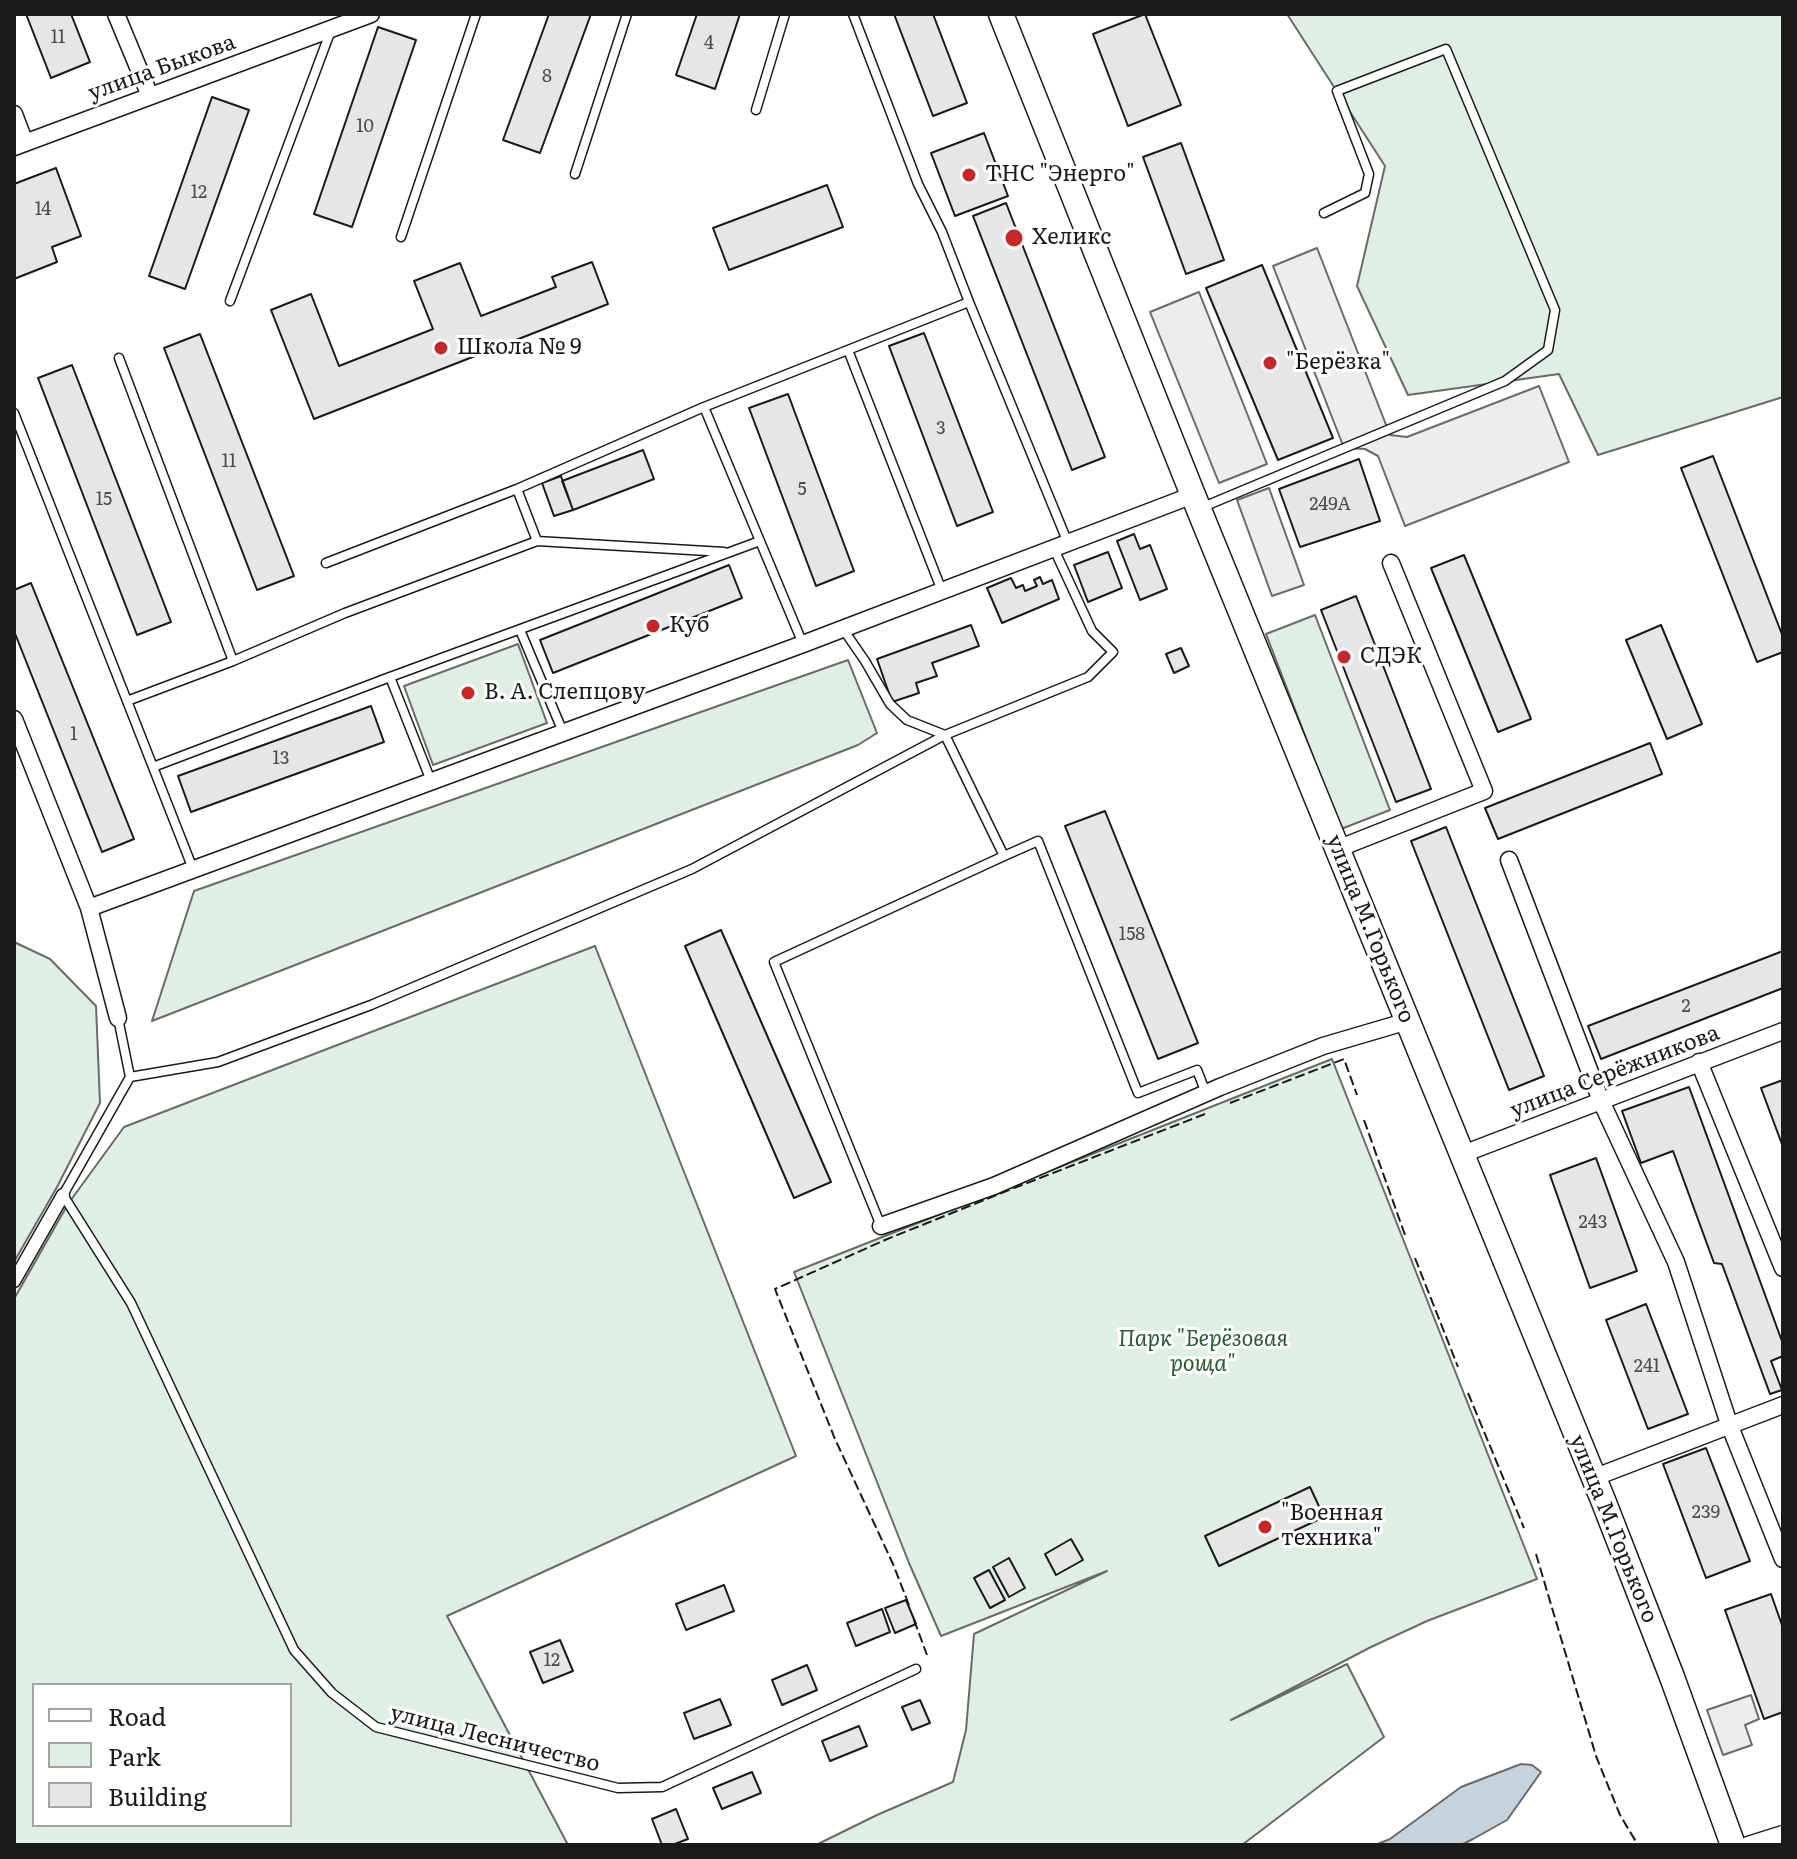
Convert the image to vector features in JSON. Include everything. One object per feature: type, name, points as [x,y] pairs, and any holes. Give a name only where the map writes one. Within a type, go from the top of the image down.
[{"type":"main road","name":"улица М.Горького","points":[[1001,14],[1593,1478],[1672,1677],[1733,1845]]},
{"type":"street","points":[[116,14],[150,96]]},
{"type":"street","name":"улица Быкова","points":[[19,145],[371,14]]},
{"type":"street","points":[[14,114],[19,145]]},
{"type":"street","points":[[89,908],[803,644],[1061,545],[1196,502]]},
{"type":"street","points":[[1337,849],[1484,791],[1391,563]]},
{"type":"street","points":[[14,719],[89,908],[118,1018]]},
{"type":"street","points":[[1509,860],[1601,1101],[1676,1262],[1729,1424],[1783,1559]]},
{"type":"street","points":[[881,1226],[994,1186],[1206,1093],[1323,1046],[1408,1021]]},
{"type":"street","name":"улица Серёжникова","points":[[1463,1154],[1783,1031]]},
{"type":"street","points":[[1699,1062],[1783,1268]]},
{"type":"street","points":[[14,1281],[63,1195]]},
{"type":"street","points":[[1593,1478],[1783,1405]]},
{"type":"street","points":[[1748,1845],[1783,1834]]},
{"type":"lane","points":[[401,237],[476,14]]},
{"type":"lane","points":[[575,174],[627,14]]},
{"type":"lane","points":[[756,110],[785,14]]},
{"type":"lane","points":[[130,1077],[218,1062],[371,1005],[692,869],[945,735],[1088,677],[1113,652],[1092,631],[942,232],[918,184],[853,14]]},
{"type":"lane","points":[[230,301],[331,29]]},
{"type":"lane","points":[[1196,502],[1505,381],[1548,350],[1555,310],[1446,49],[1337,91],[1369,174],[1365,193],[1324,213]]},
{"type":"lane","points":[[326,563],[517,489],[704,407],[969,302]]},
{"type":"lane","points":[[848,350],[942,591]]},
{"type":"lane","points":[[119,358],[233,661]]},
{"type":"lane","points":[[704,407],[803,644]]},
{"type":"lane","points":[[14,413],[193,869]]},
{"type":"lane","points":[[517,489],[537,541]]},
{"type":"lane","points":[[127,701],[233,661],[345,613],[537,541],[730,553]]},
{"type":"lane","points":[[153,767],[760,541]]},
{"type":"lane","points":[[843,629],[890,704],[907,720],[945,735],[1004,856]]},
{"type":"lane","points":[[520,630],[563,732]]},
{"type":"lane","points":[[390,677],[431,781]]},
{"type":"lane","points":[[881,1226],[774,962],[1038,841],[1138,1093],[1197,1070],[1206,1093]]},
{"type":"lane","points":[[63,1195],[130,1077],[118,1018]]},
{"type":"lane","name":"улица Лесничество","points":[[63,1195],[131,1303],[294,1650],[332,1693],[376,1727],[618,1788],[662,1787],[916,1669]]},
{"type":"green space","points":[[1287,14],[1783,14],[1783,397],[1598,455],[1559,374],[1408,395],[1357,286],[1385,166]]},
{"type":"green space","points":[[1315,615],[1390,810],[1341,829],[1266,634]]},
{"type":"green space","points":[[518,644],[547,723],[433,765],[404,686]]},
{"type":"green space","points":[[848,660],[877,733],[858,745],[152,1021],[194,891]]},
{"type":"green space","points":[[14,942],[50,959],[96,1006],[100,1103],[14,1262]]},
{"type":"green space","points":[[595,946],[796,1456],[447,1616],[568,1845],[14,1845],[14,1299],[68,1204],[124,1127]]},
{"type":"green space","name":"Парк \"Берёзовая роща\"","points":[[1332,1059],[1537,1579],[1427,1621],[1231,1720],[1347,1664],[1384,1737],[1242,1845],[816,1845],[953,1782],[966,1730],[974,1634],[1107,1571],[941,1636],[794,1272]]},
{"type":"shaded area","points":[[1317,248],[1390,435],[1407,437],[1539,386],[1569,462],[1405,526],[1378,456],[1365,449],[1344,448],[1273,266]]},
{"type":"shaded area","points":[[1199,292],[1267,464],[1219,483],[1150,312]]},
{"type":"shaded area","points":[[1269,488],[1304,585],[1272,596],[1237,500]]},
{"type":"shaded area","points":[[1751,1695],[1759,1719],[1745,1725],[1752,1745],[1723,1755],[1707,1710]]},
{"type":"shaded area","points":[[1521,1764],[1532,1765],[1541,1772],[1507,1820],[1473,1839],[1461,1845],[1375,1845],[1390,1839],[1461,1787]]},
{"type":"building","points":[[26,14],[71,14],[90,62],[51,78]]},
{"type":"building","points":[[549,14],[591,14],[540,153],[503,140]]},
{"type":"building","points":[[697,14],[740,14],[715,89],[676,75]]},
{"type":"building","points":[[894,14],[933,14],[967,103],[933,116]]},
{"type":"building","points":[[1145,14],[1181,105],[1128,126],[1093,34]]},
{"type":"building","points":[[378,27],[416,40],[352,227],[314,214]]},
{"type":"building","points":[[212,97],[249,110],[185,289],[149,276]]},
{"type":"building","name":"ТНС \"Энерго\"","points":[[984,133],[1008,196],[955,216],[931,153]]},
{"type":"building","points":[[1181,143],[1224,260],[1186,274],[1143,157]]},
{"type":"building","points":[[56,168],[81,236],[52,247],[57,262],[14,279],[14,184]]},
{"type":"building","points":[[827,185],[843,227],[729,270],[713,228]]},
{"type":"building","points":[[1006,203],[1105,457],[1072,470],[973,216]]},
{"type":"building","name":"Школа № 9","points":[[592,262],[608,304],[314,419],[271,310],[311,294],[339,366],[433,329],[414,281],[460,263],[481,316],[556,287],[552,277]]},
{"type":"building","name":"\"Берёзка\"","points":[[1262,265],[1333,438],[1278,460],[1206,288]]},
{"type":"building","points":[[924,333],[993,512],[957,526],[889,346]]},
{"type":"building","points":[[200,334],[294,576],[257,590],[164,348]]},
{"type":"building","points":[[72,365],[171,622],[137,635],[38,378]]},
{"type":"building","points":[[788,394],[854,571],[816,586],[749,408]]},
{"type":"building","points":[[643,450],[654,479],[573,510],[562,481]]},
{"type":"building","points":[[1713,456],[1783,637],[1783,652],[1757,662],[1681,468]]},
{"type":"building","points":[[1359,459],[1380,521],[1300,547],[1279,489]]},
{"type":"building","points":[[561,476],[573,510],[554,516],[542,483]]},
{"type":"building","points":[[1134,534],[1140,549],[1150,545],[1167,589],[1140,600],[1117,541]]},
{"type":"building","points":[[1108,552],[1122,588],[1088,602],[1074,565]]},
{"type":"building","points":[[1464,555],[1531,719],[1498,732],[1431,568]]},
{"type":"building","points":[[729,565],[742,598],[553,673],[540,640]]},
{"type":"building","points":[[1040,577],[1043,584],[1052,580],[1059,599],[1002,623],[987,588],[1011,578],[1016,588],[1023,585],[1025,591],[1037,586],[1034,580]]},
{"type":"building","points":[[31,583],[134,839],[102,852],[14,631],[14,590]]},
{"type":"building","points":[[1356,596],[1431,789],[1396,802],[1321,610]]},
{"type":"building","points":[[971,625],[979,646],[932,663],[937,676],[916,683],[919,693],[892,702],[877,659]]},
{"type":"building","points":[[1661,625],[1702,724],[1667,739],[1626,640]]},
{"type":"building","points":[[1181,648],[1189,666],[1174,673],[1166,654]]},
{"type":"building","points":[[371,706],[384,742],[191,812],[178,776]]},
{"type":"building","points":[[1650,743],[1662,774],[1498,839],[1485,808]]},
{"type":"building","points":[[1105,811],[1198,1043],[1158,1059],[1065,826]]},
{"type":"building","points":[[1446,827],[1544,1076],[1509,1090],[1411,841]]},
{"type":"building","points":[[721,930],[831,1182],[794,1198],[685,946]]},
{"type":"building","points":[[1783,951],[1783,988],[1601,1059],[1588,1026]]},
{"type":"building","points":[[1783,1080],[1783,1147],[1761,1088]]},
{"type":"building","points":[[1689,1087],[1783,1344],[1783,1356],[1771,1361],[1782,1390],[1770,1394],[1722,1264],[1714,1263],[1673,1151],[1641,1163],[1622,1111]]},
{"type":"building","points":[[1596,1158],[1637,1271],[1590,1288],[1550,1175]]},
{"type":"building","points":[[1646,1304],[1688,1414],[1648,1429],[1606,1320]]},
{"type":"building","points":[[1706,1448],[1750,1561],[1706,1578],[1663,1464]]},
{"type":"building","name":"\"Военная техника\"","points":[[1310,1487],[1324,1517],[1219,1566],[1205,1536]]},
{"type":"building","points":[[1071,1539],[1083,1560],[1056,1575],[1045,1554]]},
{"type":"building","points":[[1009,1558],[1025,1588],[1009,1597],[993,1567]]},
{"type":"building","points":[[989,1570],[1005,1600],[990,1608],[974,1578]]},
{"type":"building","points":[[724,1585],[734,1611],[686,1630],[676,1604]]},
{"type":"building","points":[[1771,1594],[1783,1628],[1783,1712],[1764,1719],[1725,1610]]},
{"type":"building","points":[[906,1600],[916,1624],[895,1633],[885,1608]]},
{"type":"building","points":[[882,1609],[890,1632],[856,1646],[847,1623]]},
{"type":"building","points":[[560,1640],[573,1671],[543,1683],[530,1652]]},
{"type":"building","points":[[807,1665],[817,1690],[782,1705],[772,1680]]},
{"type":"building","points":[[720,1699],[731,1725],[694,1739],[684,1713]]},
{"type":"building","points":[[920,1700],[930,1723],[912,1730],[902,1707]]},
{"type":"building","points":[[859,1726],[867,1746],[830,1761],[822,1741]]},
{"type":"building","points":[[752,1772],[761,1793],[722,1809],[713,1788]]},
{"type":"building","points":[[676,1809],[688,1839],[662,1845],[652,1819]]},
{"type":"fence","points":[[1230,1103],[1344,1059],[1357,1095]]},
{"type":"fence","points":[[909,1605],[835,1439],[775,1289],[885,1240],[1205,1114]]},
{"type":"fence","points":[[1364,1120],[1405,1235]]},
{"type":"fence","points":[[1415,1258],[1458,1367]]},
{"type":"fence","points":[[1468,1393],[1524,1528]]},
{"type":"fence","points":[[1536,1554],[1596,1756],[1620,1815],[1638,1845]]},
{"type":"fence","points":[[914,1620],[927,1655]]},
{"type":"place","name":"ТНС \"Энерго\"","points":[[969,175]]},
{"type":"place","name":"Хеликс","points":[[1014,238]]},
{"type":"place","name":"Школа № 9","points":[[441,348]]},
{"type":"place","name":"\"Берёзка\"","points":[[1270,363]]},
{"type":"place","name":"Куб","points":[[653,626]]},
{"type":"place","name":"СДЭК","points":[[1344,657]]},
{"type":"place","name":"В. А. Слепцову","points":[[468,693]]},
{"type":"place","name":"\"Военная техника\"","points":[[1265,1527]]}]
